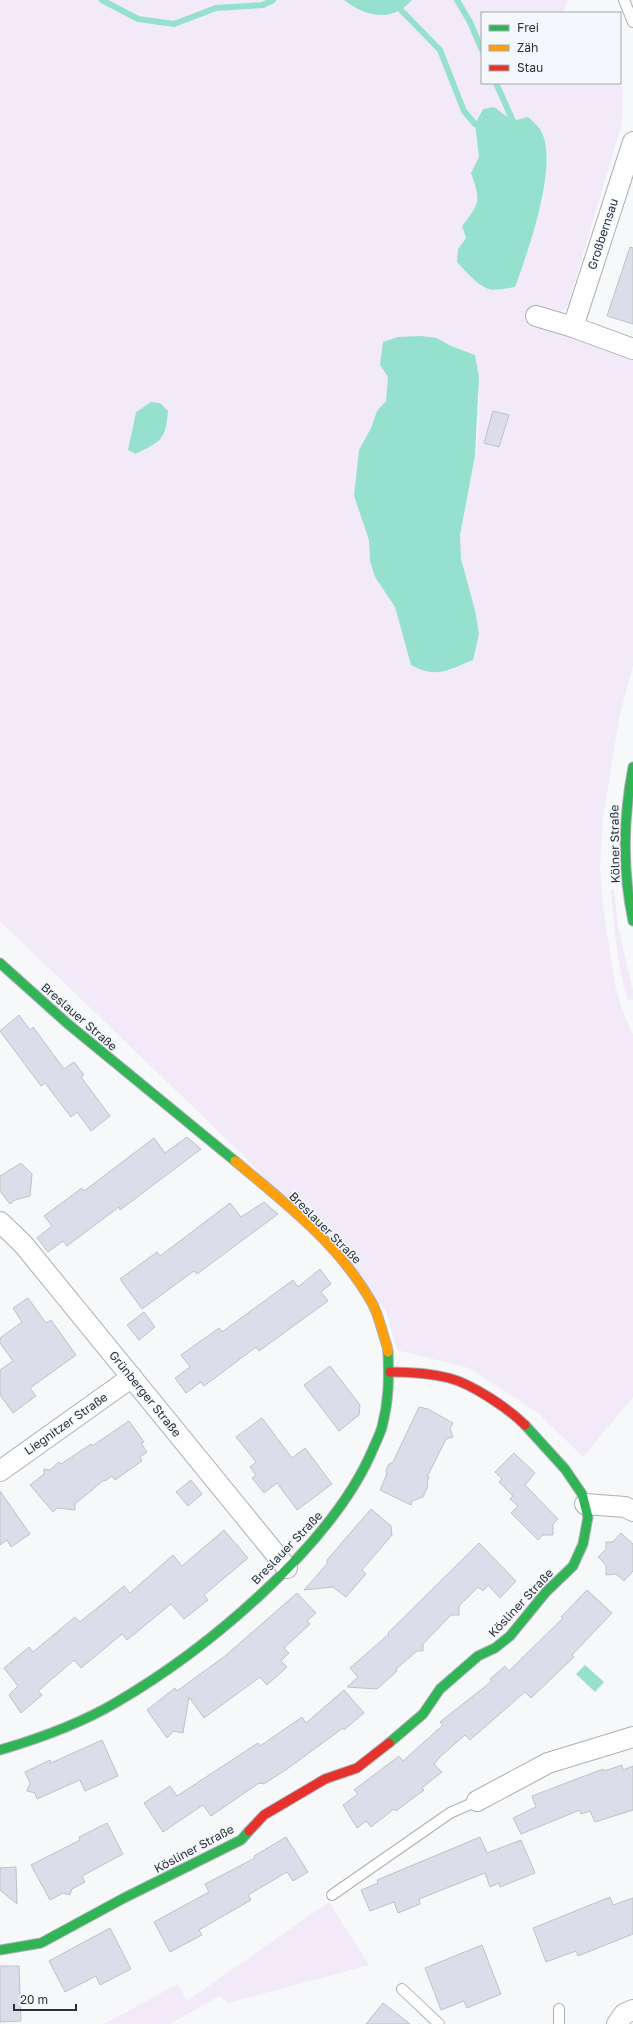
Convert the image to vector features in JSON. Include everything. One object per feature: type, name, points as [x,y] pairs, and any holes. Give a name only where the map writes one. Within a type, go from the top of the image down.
[{"type":"street","name":"Großbernsau","points":[[573,327],[628,176],[633,142]]},
{"type":"street","points":[[536,316],[573,327],[633,349]]},
{"type":"street","name":"Kölner Straße","points":[[633,767],[626,798],[625,852],[630,909],[633,921]]},
{"type":"street","name":"Breslauer Straße","points":[[0,963],[76,1031],[193,1126],[299,1216],[345,1261],[362,1285],[380,1318],[389,1349],[390,1372],[389,1396],[376,1446],[367,1466],[354,1490],[333,1518],[287,1568],[207,1642],[113,1705],[72,1725],[21,1745],[0,1750]]},
{"type":"street","name":"Grünberger Straße","points":[[0,1222],[23,1244],[287,1568]]},
{"type":"street","name":"Kösliner Straße","points":[[0,1950],[41,1943],[124,1898],[241,1840],[264,1815],[325,1779],[357,1768],[414,1723],[423,1714],[440,1689],[478,1656],[502,1643],[541,1598],[573,1566],[583,1544],[588,1517],[582,1494],[569,1474],[516,1416],[486,1395],[450,1378],[414,1372],[390,1372]]},
{"type":"street","name":"Liegnitzer Straße","points":[[0,1471],[132,1377]]},
{"type":"street","points":[[585,1504],[625,1507],[633,1511]]},
{"type":"street","points":[[477,1800],[548,1763],[633,1737]]},
{"type":"street","points":[[617,2024],[624,2014],[633,2010]]},
{"type":"lane","points":[[624,0],[633,22]]},
{"type":"lane","points":[[332,1895],[450,1814],[477,1800]]},
{"type":"lane","points":[[402,1989],[439,2024]]},
{"type":"lane","points":[[559,2009],[559,2024]]},
{"type":"shaded area","points":[[0,0],[344,0],[354,7],[389,15],[412,0],[568,0],[563,12],[481,12],[481,84],[620,84],[623,90],[622,123],[568,305],[561,312],[548,313],[543,324],[633,360],[633,665],[619,718],[603,818],[600,866],[603,907],[615,985],[622,1009],[633,1035],[633,1397],[583,1457],[538,1413],[469,1368],[397,1350],[386,1311],[242,1154],[0,921]],"holes":[[[494,107],[513,121],[547,156],[544,195],[515,287],[477,278],[470,274],[457,262],[458,249],[466,238],[462,226],[475,207],[478,196],[472,173],[479,157],[475,124],[482,109]],[[437,338],[451,346],[475,355],[477,368],[479,393],[478,432],[475,458],[462,516],[460,548],[461,560],[479,634],[411,665],[395,607],[375,577],[370,561],[369,540],[354,496],[359,450],[371,428],[377,411],[386,401],[388,377],[380,365]],[[151,402],[129,439],[136,412]]]},
{"type":"shaded area","points":[[344,0],[412,0],[396,12],[387,15],[379,15],[370,14],[352,6]]},
{"type":"shaded area","points":[[494,107],[513,121],[528,117],[538,126],[541,131],[546,148],[544,187],[527,253],[515,287],[497,290],[482,286],[457,262],[458,249],[466,238],[462,226],[475,207],[477,201],[476,190],[471,173],[479,157],[475,124],[483,109]]},
{"type":"shaded area","points":[[421,336],[437,338],[451,346],[475,355],[479,377],[475,456],[460,535],[461,559],[475,610],[479,634],[473,660],[442,672],[428,672],[411,665],[395,607],[375,577],[370,561],[369,540],[354,496],[359,450],[371,428],[377,411],[386,401],[388,377],[380,365],[383,342],[398,337]]},
{"type":"shaded area","points":[[151,402],[160,403],[168,411],[165,428],[161,438],[157,442],[136,454],[128,450],[136,412]]},
{"type":"shaded area","points":[[614,889],[618,927],[633,990],[633,1000],[628,1001],[616,946],[611,890]]},
{"type":"shaded area","points":[[585,1665],[604,1682],[595,1692],[576,1674]]},
{"type":"shaded area","points":[[329,1902],[369,1965],[228,2003],[219,1996],[170,2024],[104,2024],[178,1984],[187,2001]]},
{"type":"building","points":[[630,247],[633,248],[633,324],[607,316]]},
{"type":"building","points":[[493,411],[509,415],[499,447],[484,443]]},
{"type":"building","points":[[19,1015],[30,1030],[33,1027],[64,1069],[74,1062],[84,1075],[81,1077],[110,1116],[91,1131],[77,1112],[71,1117],[45,1083],[41,1086],[0,1031]]},
{"type":"building","points":[[187,1137],[201,1149],[120,1210],[119,1207],[67,1246],[63,1241],[48,1252],[37,1238],[52,1226],[44,1216],[82,1188],[84,1191],[154,1138],[165,1153]]},
{"type":"building","points":[[21,1163],[32,1174],[30,1196],[15,1200],[10,1204],[0,1191],[0,1176]]},
{"type":"building","points":[[264,1202],[278,1214],[197,1274],[194,1271],[142,1309],[120,1279],[157,1252],[160,1256],[230,1203],[241,1217]]},
{"type":"building","points":[[320,1269],[331,1284],[321,1292],[328,1301],[259,1351],[256,1347],[204,1386],[201,1382],[186,1393],[175,1378],[190,1367],[181,1355],[219,1328],[222,1332],[293,1280],[298,1287]]},
{"type":"building","points":[[28,1298],[46,1323],[51,1320],[76,1355],[30,1388],[36,1396],[13,1413],[0,1395],[0,1370],[13,1361],[0,1343],[0,1338],[22,1322],[13,1308]]},
{"type":"building","points":[[144,1312],[155,1327],[139,1340],[127,1325]]},
{"type":"building","points":[[330,1366],[360,1405],[359,1415],[339,1431],[304,1385]]},
{"type":"building","points":[[419,1407],[428,1409],[453,1423],[450,1429],[453,1437],[446,1439],[427,1477],[429,1477],[427,1482],[428,1486],[423,1497],[412,1501],[411,1505],[380,1490],[387,1474],[386,1470],[389,1464],[393,1462]]},
{"type":"building","points":[[262,1418],[292,1458],[305,1448],[332,1484],[297,1510],[277,1483],[264,1493],[252,1478],[256,1475],[250,1467],[256,1462],[236,1437]]},
{"type":"building","points":[[129,1421],[144,1442],[141,1443],[147,1452],[140,1457],[142,1461],[115,1480],[112,1476],[105,1481],[104,1480],[75,1504],[75,1510],[57,1508],[53,1512],[30,1485],[44,1474],[44,1469],[50,1470],[59,1462],[61,1464],[91,1444],[92,1446]]},
{"type":"building","points":[[514,1453],[535,1473],[525,1485],[558,1519],[553,1524],[553,1535],[543,1535],[538,1540],[511,1513],[518,1506],[510,1499],[513,1496],[499,1482],[502,1479],[495,1472]]},
{"type":"building","points":[[191,1480],[202,1494],[188,1506],[176,1492]]},
{"type":"building","points":[[0,1491],[30,1534],[11,1547],[7,1540],[0,1545]]},
{"type":"building","points":[[371,1509],[391,1526],[392,1535],[362,1570],[366,1574],[346,1597],[333,1587],[304,1590],[327,1564],[327,1560]]},
{"type":"building","points":[[224,1530],[248,1558],[204,1595],[208,1600],[184,1619],[171,1604],[127,1640],[122,1634],[81,1668],[74,1660],[38,1691],[42,1695],[21,1713],[9,1695],[18,1686],[4,1668],[29,1647],[33,1652],[75,1617],[80,1622],[124,1586],[130,1593],[173,1555],[182,1566]]},
{"type":"building","points":[[621,1533],[633,1544],[633,1571],[624,1581],[616,1574],[606,1575],[606,1565],[598,1557],[606,1549],[606,1542],[613,1542]]},
{"type":"building","points":[[479,1543],[516,1581],[500,1598],[488,1585],[483,1591],[478,1587],[459,1606],[459,1615],[451,1615],[423,1644],[423,1651],[417,1651],[396,1669],[397,1671],[377,1689],[347,1687],[358,1677],[350,1668],[389,1634],[388,1633]]},
{"type":"building","points":[[587,1590],[612,1613],[572,1655],[574,1657],[531,1698],[525,1692],[470,1740],[465,1735],[441,1756],[434,1764],[442,1772],[422,1788],[424,1790],[396,1811],[394,1809],[371,1827],[366,1821],[357,1828],[343,1805],[358,1794],[354,1790],[399,1756],[403,1761],[443,1725],[440,1722],[492,1681],[490,1679],[505,1666],[509,1671],[563,1618],[561,1617]]},
{"type":"building","points":[[297,1593],[316,1613],[307,1621],[310,1624],[284,1648],[289,1653],[281,1661],[287,1667],[267,1685],[260,1677],[204,1718],[189,1697],[183,1733],[174,1731],[167,1738],[147,1710],[175,1688],[177,1691],[225,1656]]},
{"type":"building","points":[[344,1690],[364,1713],[344,1730],[343,1728],[287,1769],[264,1784],[259,1783],[211,1816],[203,1805],[163,1832],[144,1803],[170,1786],[177,1796],[258,1743],[260,1746],[302,1717],[306,1723]]},
{"type":"building","points":[[102,1740],[118,1776],[85,1791],[80,1780],[37,1799],[35,1793],[27,1791],[30,1783],[25,1772],[50,1760],[51,1763]]},
{"type":"building","points":[[622,1765],[623,1770],[633,1766],[633,1810],[595,1822],[590,1811],[581,1814],[580,1810],[521,1834],[513,1818],[536,1807],[532,1796],[603,1769],[604,1771]]},
{"type":"building","points":[[107,1823],[123,1854],[82,1876],[85,1882],[72,1889],[70,1895],[63,1893],[50,1900],[31,1865],[80,1840],[79,1837]]},
{"type":"building","points":[[286,1837],[308,1872],[293,1881],[287,1872],[248,1895],[251,1900],[199,1930],[202,1935],[170,1952],[154,1922],[209,1892],[205,1884],[255,1858],[254,1856]]},
{"type":"building","points":[[480,1837],[487,1853],[521,1840],[535,1873],[500,1887],[499,1883],[490,1887],[485,1873],[419,1899],[420,1904],[398,1913],[394,1902],[370,1911],[361,1890],[378,1883],[377,1880]]},
{"type":"building","points":[[16,1867],[17,1904],[0,1890],[0,1868]]},
{"type":"building","points":[[610,1897],[613,1905],[633,1898],[633,1934],[578,1956],[576,1951],[546,1962],[533,1928]]},
{"type":"building","points":[[110,1928],[131,1969],[100,1985],[96,1976],[65,1992],[49,1961]]},
{"type":"building","points":[[482,1945],[501,1994],[467,2008],[464,2001],[441,2010],[425,1968]]},
{"type":"building","points":[[0,1966],[19,1966],[21,2021],[0,2022]]},
{"type":"building","points":[[383,2003],[410,2024],[366,2024]]},
{"type":"waterway","points":[[102,0],[138,19],[174,24],[216,8],[263,5],[273,0]]},
{"type":"waterway","points":[[457,0],[470,22],[481,48]]},
{"type":"waterway","points":[[400,9],[440,50],[464,111],[475,124]]},
{"type":"waterway","points":[[496,84],[513,121]]},
{"type":"traffic: fast","points":[[633,767],[627,806],[625,844],[629,902],[633,921]]},
{"type":"traffic: fast","points":[[0,963],[68,1024],[235,1161]]},
{"type":"traffic: fast","points":[[0,1750],[30,1741],[75,1724],[103,1710],[152,1680],[189,1654],[226,1625],[263,1592],[297,1558],[328,1522],[354,1486],[378,1438],[382,1427],[387,1399],[388,1352]]},
{"type":"traffic: fast","points":[[389,1743],[423,1714],[440,1689],[478,1656],[495,1648],[510,1636],[546,1592],[573,1566],[583,1544],[588,1517],[582,1494],[565,1469],[525,1425]]},
{"type":"traffic: fast","points":[[0,1950],[41,1943],[124,1898],[241,1840],[249,1831]]},
{"type":"traffic: slow","points":[[235,1161],[292,1209],[328,1243],[344,1262],[372,1303],[388,1352]]},
{"type":"traffic: jam","points":[[390,1372],[427,1374],[442,1376],[458,1381],[489,1397],[509,1411],[525,1425]]},
{"type":"traffic: jam","points":[[249,1831],[264,1815],[325,1779],[357,1768],[389,1743]]}]
